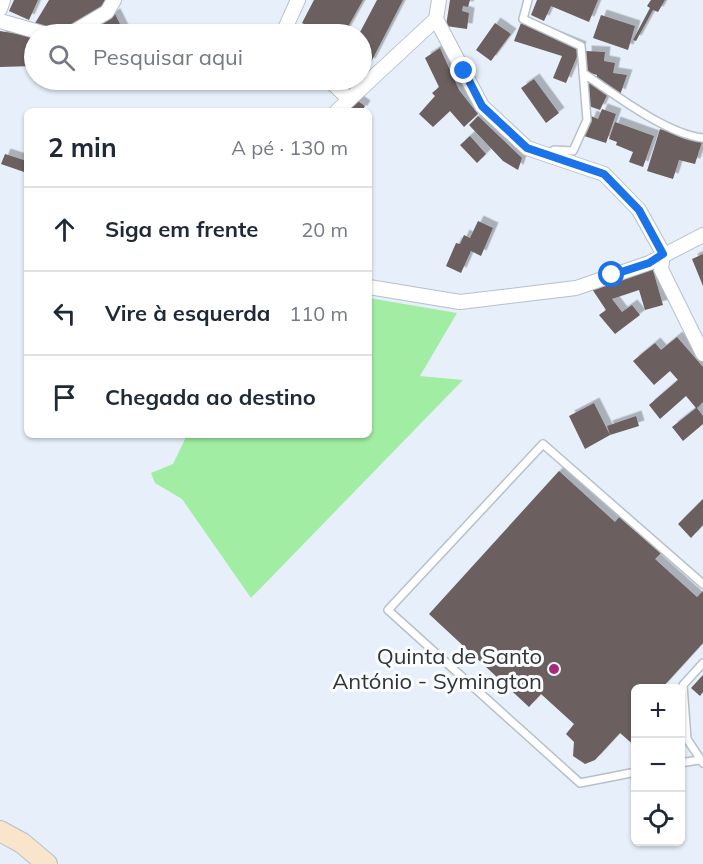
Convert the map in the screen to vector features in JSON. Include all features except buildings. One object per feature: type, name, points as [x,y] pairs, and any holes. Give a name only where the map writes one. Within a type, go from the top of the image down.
[{"type":"street","points":[[0,9],[3,0]]},
{"type":"street","points":[[87,24],[107,12],[114,0]]},
{"type":"street","points":[[286,24],[298,0]]},
{"type":"street","points":[[439,0],[436,19],[482,106],[527,148],[545,156],[604,174],[639,210],[663,254],[661,269],[703,354]]},
{"type":"street","points":[[372,76],[436,19]]},
{"type":"street","points":[[0,21],[24,28]]},
{"type":"street","points":[[340,90],[348,98]]},
{"type":"street","points":[[340,108],[357,90]]},
{"type":"street","points":[[372,288],[460,303],[576,288],[649,263],[703,236]]},
{"type":"street","points":[[0,831],[22,843],[47,864]]},
{"type":"lane","points":[[528,0],[523,19],[581,46],[587,120],[573,151],[554,150],[545,156]]},
{"type":"lane","points":[[583,73],[660,122],[695,137],[703,138]]},
{"type":"lane","points":[[631,773],[580,783],[388,610],[543,444],[703,584]]},
{"type":"lane","points":[[685,763],[701,761],[687,739],[683,685],[703,663]]},
{"type":"green space","points":[[372,299],[457,313],[420,376],[463,380],[251,598],[182,499],[155,483],[151,473],[173,464],[186,438],[372,438]]},
{"type":"place","name":"Quinta de Santo António - Symington","points":[[554,669]]},
{"type":"route","points":[[464,71],[482,106],[527,148],[545,156],[604,174],[639,210],[663,254],[649,263],[612,275]]}]
